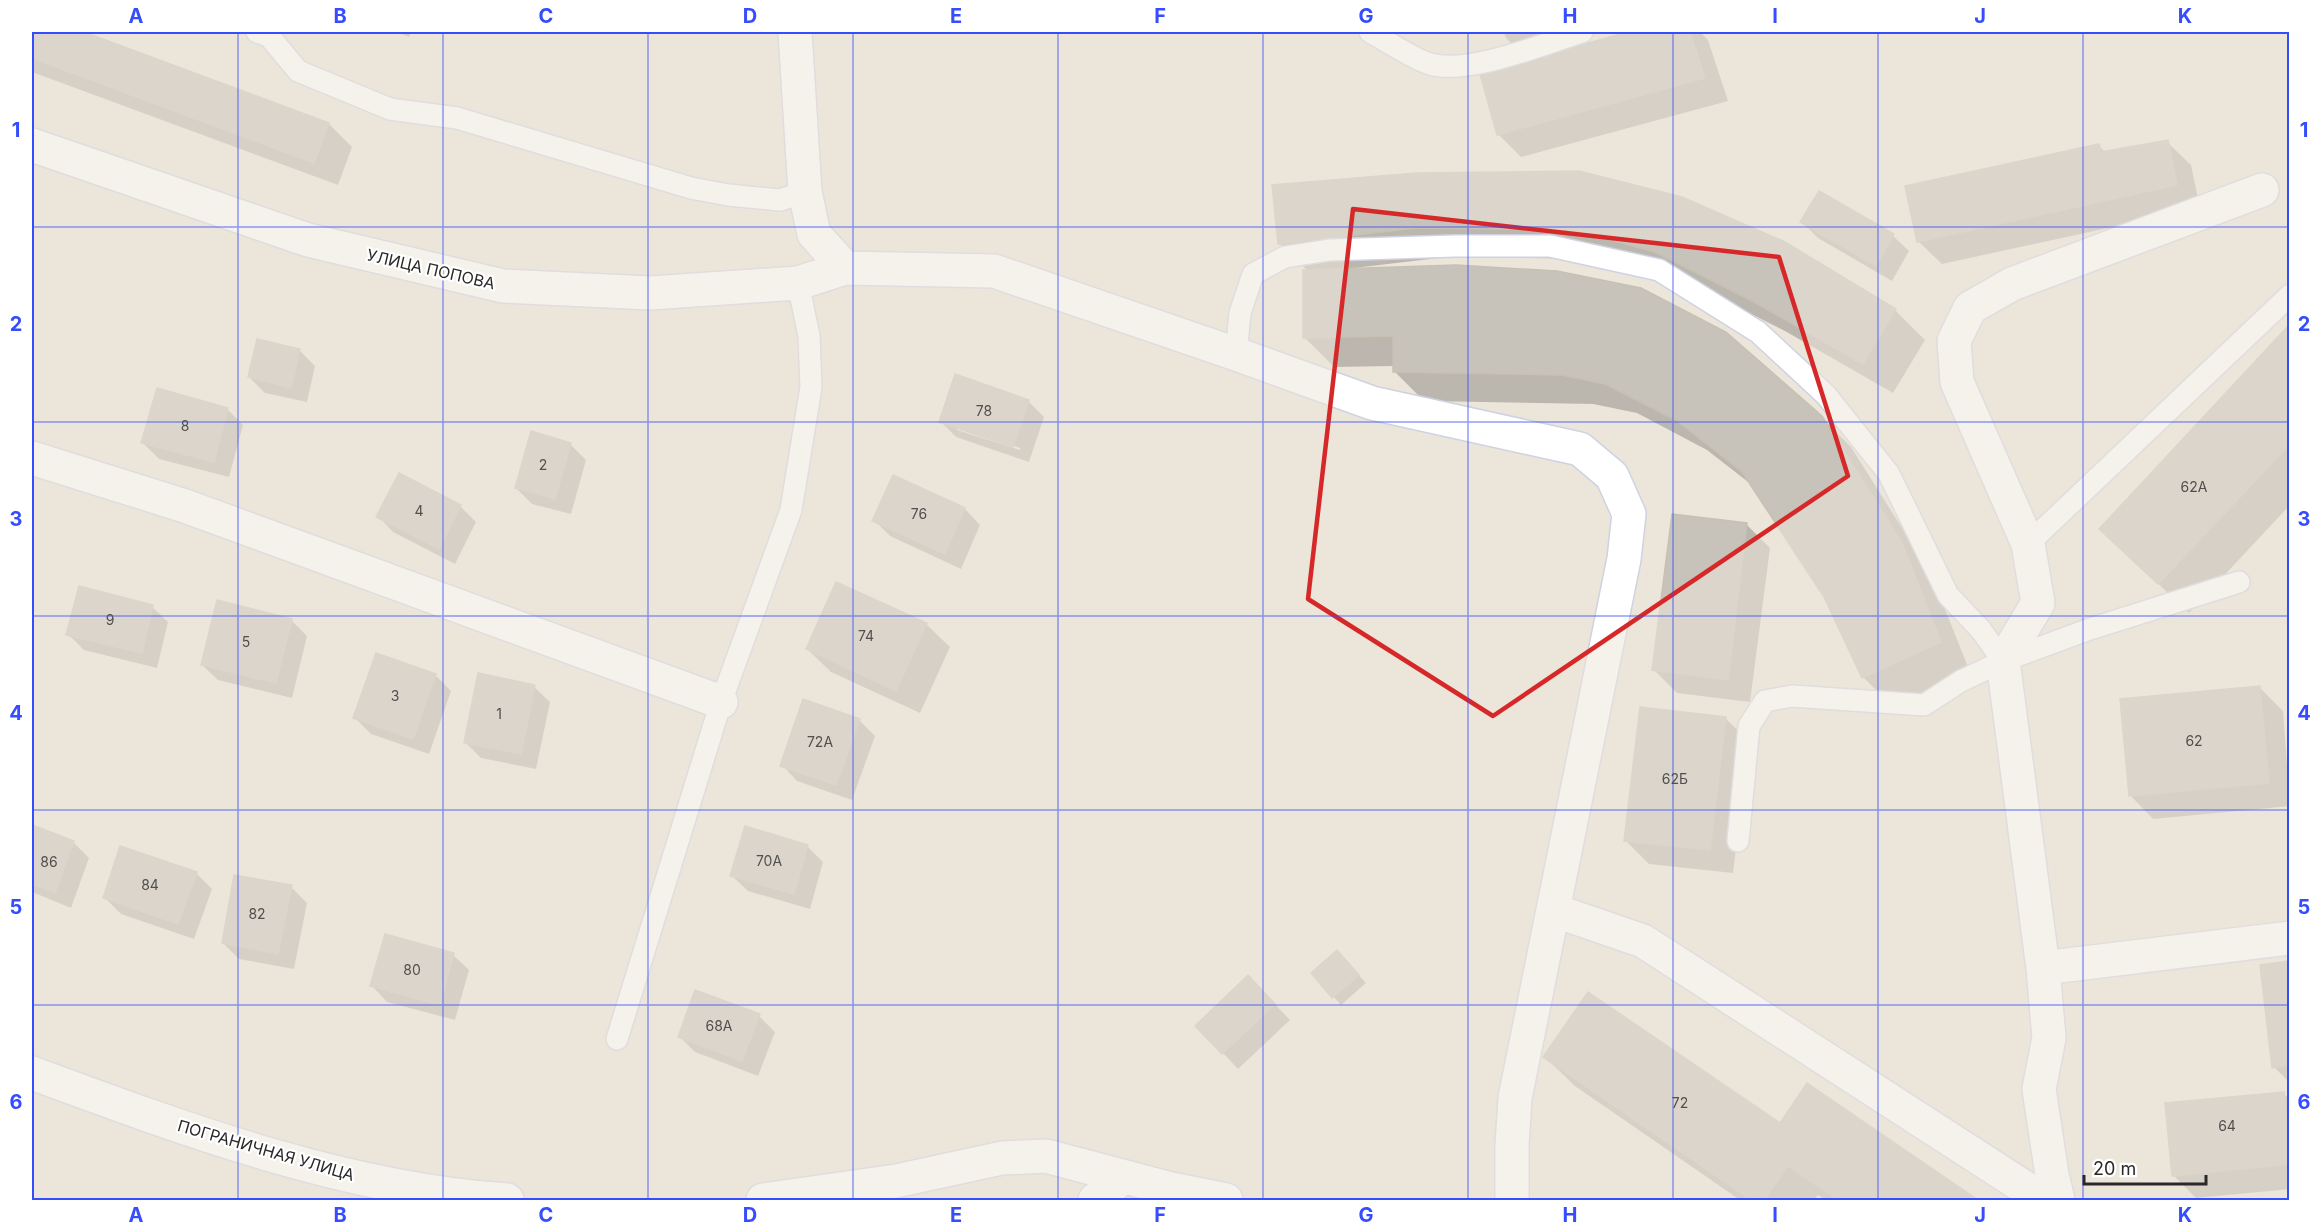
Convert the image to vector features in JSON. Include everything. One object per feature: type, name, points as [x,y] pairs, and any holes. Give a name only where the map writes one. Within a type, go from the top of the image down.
[{"type":"street","points":[[795,32],[805,192],[814,234],[845,268]]},
{"type":"street","name":"УЛИЦА ПОПОВА","points":[[32,145],[308,240],[503,286],[650,293],[798,283],[845,268],[994,271],[1372,403],[1580,449],[1612,476],[1629,514],[1624,559],[1515,1098],[1512,1200]]},
{"type":"street","points":[[2058,1200],[2039,1089],[2049,1038],[2043,968],[2003,661],[2038,603],[2028,544],[1957,382],[1954,341],[1970,308],[2012,284],[2262,190]]},
{"type":"street","points":[[32,458],[185,506],[721,702]]},
{"type":"street","points":[[1553,910],[1642,941],[2044,1200]]},
{"type":"street","points":[[2043,968],[2289,938]]},
{"type":"street","name":"ПОГРАНИЧНАЯ УЛИЦА","points":[[32,1073],[139,1113],[264,1153],[393,1185],[507,1200]]},
{"type":"street","points":[[763,1200],[896,1181],[1002,1158],[1046,1156],[1218,1199]]},
{"type":"street","points":[[1095,1200],[1123,1177]]},
{"type":"lane","points":[[257,32],[270,36],[298,71],[390,109],[457,118],[691,188],[728,195],[780,200],[805,192]]},
{"type":"lane","points":[[1370,32],[1430,64],[1458,67],[1490,60],[1582,32]]},
{"type":"lane","points":[[1236,354],[1240,313],[1253,274],[1286,256],[1329,250],[1550,246],[1659,270],[1758,332],[1826,395],[1889,474],[1948,594],[1981,630],[2003,661]]},
{"type":"lane","points":[[617,1039],[721,702],[791,510],[811,387],[809,336],[798,283]]},
{"type":"lane","points":[[2028,544],[2289,295]]},
{"type":"lane","points":[[1738,841],[1749,726],[1765,701],[1792,696],[1924,705],[1961,681],[2003,661],[2090,629],[2239,582]]},
{"type":"highlighted area","points":[[1353,209],[1779,257],[1848,476],[1493,716],[1308,599]]},
{"type":"building","points":[[32,32],[84,32],[329,123],[314,163],[32,58]]},
{"type":"building","points":[[1627,32],[1690,32],[1705,78],[1497,135],[1480,74]]},
{"type":"building","points":[[2168,140],[2177,185],[1917,242],[1905,186],[2099,144],[2101,152]]},
{"type":"building","points":[[1579,171],[1682,197],[1785,242],[1896,309],[1863,364],[1754,302],[1655,252],[1575,230],[1416,228],[1278,244],[1272,185],[1416,173]]},
{"type":"building","points":[[1819,191],[1894,234],[1876,266],[1800,222]]},
{"type":"building","points":[[1456,265],[1557,271],[1641,288],[1726,332],[1822,416],[1902,543],[1941,642],[1862,678],[1824,597],[1742,472],[1676,420],[1605,384],[1562,375],[1393,372],[1393,336],[1303,338],[1303,270]]},
{"type":"building","points":[[2290,324],[2290,444],[2158,584],[2099,529]]},
{"type":"building","points":[[257,339],[300,349],[291,388],[248,377]]},
{"type":"building","points":[[955,374],[1029,400],[1013,447],[939,422]]},
{"type":"building","points":[[157,388],[228,408],[214,462],[141,443]]},
{"type":"building","points":[[531,431],[571,443],[555,499],[515,488]]},
{"type":"building","points":[[399,473],[461,505],[439,549],[376,517]]},
{"type":"building","points":[[893,475],[965,508],[945,554],[872,521]]},
{"type":"building","points":[[1672,514],[1747,523],[1728,680],[1652,670]]},
{"type":"building","points":[[836,582],[927,623],[896,691],[806,649]]},
{"type":"building","points":[[79,586],[153,605],[142,653],[66,635]]},
{"type":"building","points":[[217,600],[292,619],[276,683],[201,665]]},
{"type":"building","points":[[376,653],[436,674],[413,739],[353,718]]},
{"type":"building","points":[[478,673],[535,685],[521,754],[464,743]]},
{"type":"building","points":[[2260,686],[2269,783],[2129,796],[2120,699]]},
{"type":"building","points":[[803,699],[860,719],[836,785],[780,766]]},
{"type":"building","points":[[1640,707],[1726,717],[1710,850],[1624,841]]},
{"type":"building","points":[[32,825],[74,841],[55,893],[32,884]]},
{"type":"building","points":[[745,826],[808,845],[794,894],[730,876]]},
{"type":"building","points":[[120,846],[197,872],[178,924],[103,898]]},
{"type":"building","points":[[234,875],[292,885],[278,954],[222,943]]},
{"type":"building","points":[[385,934],[454,953],[440,1005],[370,986]]},
{"type":"building","points":[[1337,950],[1359,975],[1332,998],[1311,973]]},
{"type":"building","points":[[2290,961],[2290,1065],[2272,1068],[2260,965]]},
{"type":"building","points":[[1248,975],[1275,1004],[1222,1054],[1195,1026]]},
{"type":"building","points":[[695,990],[760,1014],[742,1061],[678,1037]]},
{"type":"building","points":[[1588,992],[1780,1123],[1807,1083],[1978,1200],[1838,1200],[1788,1166],[1764,1200],[1751,1200],[1543,1057]]},
{"type":"building","points":[[2284,1092],[2290,1164],[2172,1176],[2165,1103]]}]
